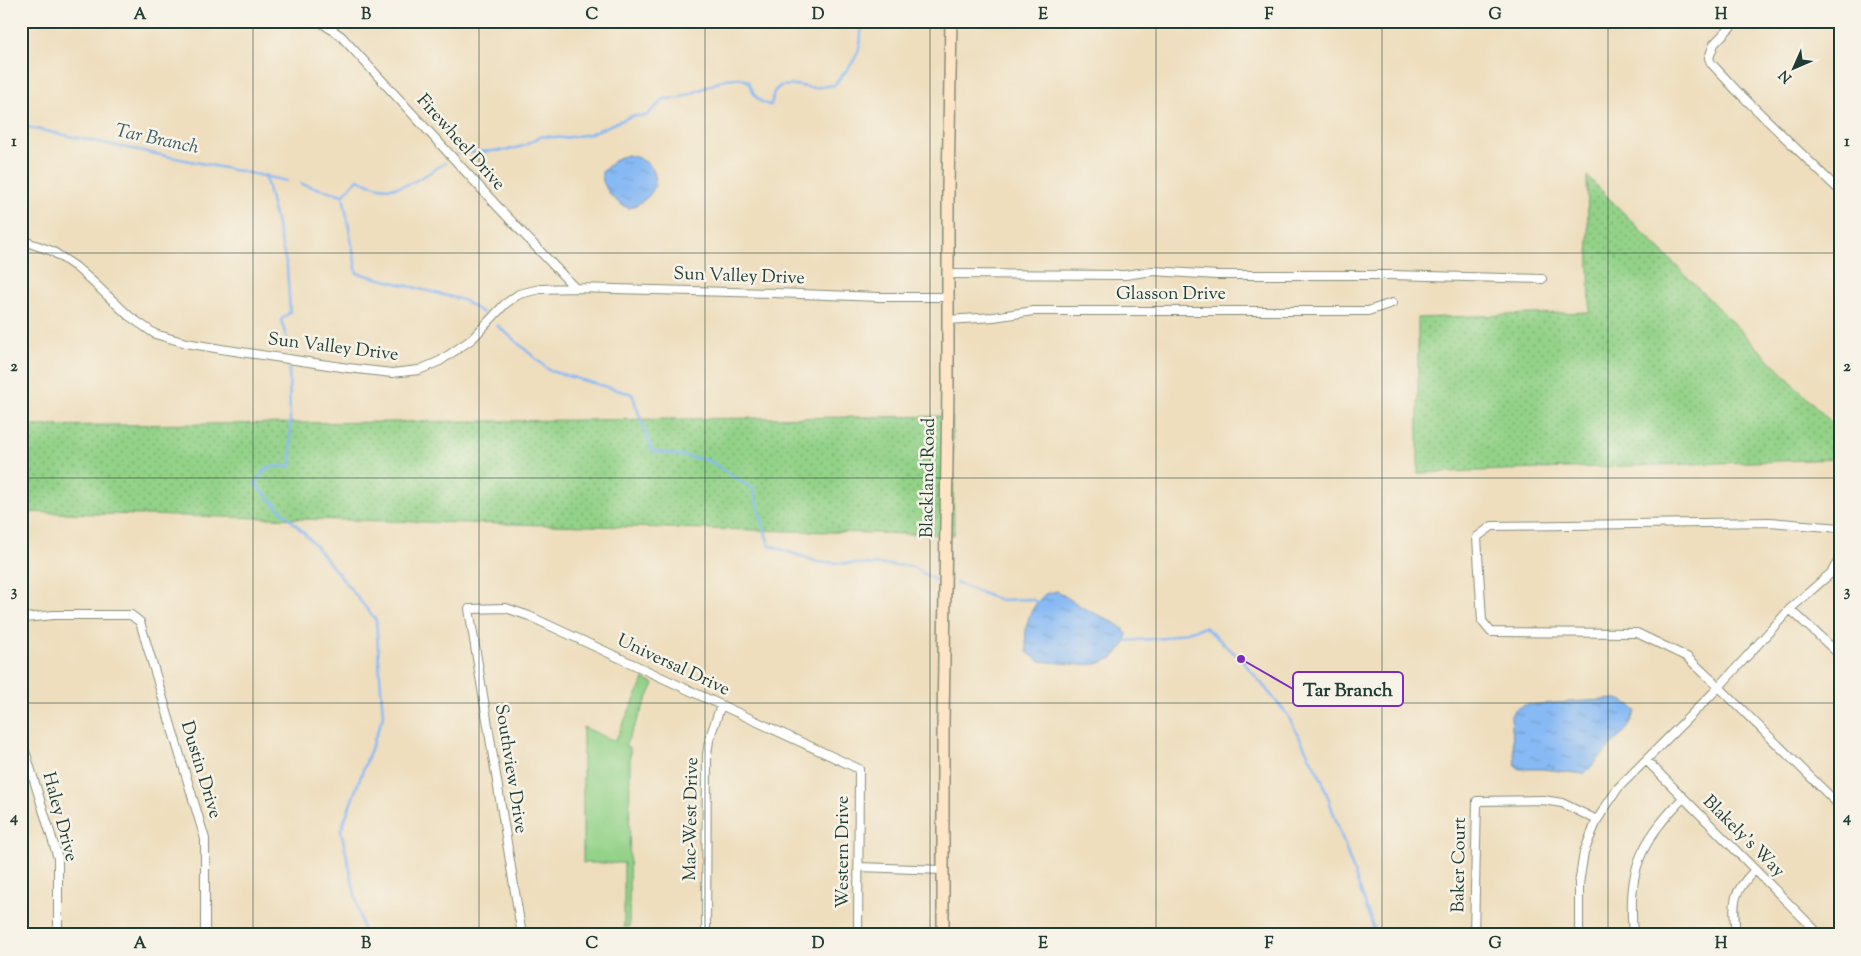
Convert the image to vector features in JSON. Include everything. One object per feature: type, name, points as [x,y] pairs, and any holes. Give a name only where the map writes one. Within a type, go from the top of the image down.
[{"type":"street","name":"Firewheel Drive","points":[[319,21],[341,36],[575,288]]},
{"type":"street","name":"Blackland Road","points":[[943,935],[951,21]]},
{"type":"street","points":[[1736,21],[1714,44],[1709,58],[1712,63],[1736,90],[1840,191]]},
{"type":"street","name":"Sun Valley Drive","points":[[21,240],[52,251],[76,267],[129,316],[154,334],[186,343],[392,373],[419,370],[440,361],[472,339],[505,304],[519,294],[540,290],[575,288],[774,293],[879,298],[948,297]]},
{"type":"street","points":[[948,274],[1125,274],[1153,271],[1217,275],[1391,274],[1542,279]]},
{"type":"street","name":"Glasson Drive","points":[[948,320],[994,317],[1033,310],[1368,311],[1392,303]]},
{"type":"street","points":[[1840,528],[1770,522],[1492,526],[1477,537],[1482,621],[1491,632],[1637,633],[1687,657],[1840,806]]},
{"type":"street","points":[[1579,935],[1580,876],[1584,852],[1598,820],[1618,788],[1719,687],[1790,608],[1831,573],[1840,558]]},
{"type":"street","name":"Universal Drive","points":[[469,609],[506,608],[529,616],[859,769]]},
{"type":"street","points":[[1790,608],[1840,655]]},
{"type":"street","name":"Southview Drive","points":[[469,609],[522,935]]},
{"type":"street","name":"Dustin Drive","points":[[21,621],[25,618],[39,616],[110,614],[130,615],[140,622],[205,839],[205,935]]},
{"type":"street","name":"Mac-West Drive","points":[[706,935],[708,755],[709,740],[721,704]]},
{"type":"street","name":"Haley Drive","points":[[21,738],[58,858],[58,935]]},
{"type":"street","name":"Blakely's Way","points":[[1646,760],[1820,935]]},
{"type":"street","name":"Western Drive","points":[[858,935],[859,769]]},
{"type":"street","points":[[1633,935],[1631,912],[1632,886],[1637,862],[1648,838],[1683,798]]},
{"type":"street","name":"Baker Court","points":[[1474,935],[1477,801],[1543,800],[1562,803],[1598,820]]},
{"type":"street","points":[[858,867],[943,870]]},
{"type":"street","points":[[1736,935],[1734,900],[1738,890],[1755,870]]},
{"type":"green space","points":[[1587,176],[1840,431],[1840,459],[1418,473],[1418,318],[1590,312]]},
{"type":"green space","points":[[952,416],[954,535],[21,512],[21,426]]},
{"type":"green space","points":[[644,679],[654,684],[625,746],[630,748],[629,927],[624,927],[624,863],[583,863],[583,727],[615,741]]},
{"type":"water","points":[[627,155],[648,164],[654,171],[655,179],[654,188],[649,196],[641,203],[629,208],[614,199],[606,188],[602,177],[602,172],[616,159]]},
{"type":"water","points":[[1057,591],[1082,607],[1117,624],[1127,633],[1126,643],[1113,658],[1097,664],[1081,665],[1040,661],[1028,653],[1026,628],[1034,607],[1045,594]]},
{"type":"water","points":[[1617,699],[1628,704],[1636,712],[1627,729],[1584,774],[1543,769],[1519,769],[1515,765],[1511,716],[1514,710],[1524,705]]},
{"type":"waterway","points":[[458,153],[508,150],[523,146],[542,136],[564,138],[589,134],[632,116],[646,116],[664,99],[680,98],[726,79],[739,78],[748,81],[759,100],[771,105],[774,92],[780,86],[796,85],[813,88],[834,85],[852,63],[859,49],[861,41],[860,21]]},
{"type":"waterway","name":"Tar Branch","points":[[21,126],[287,181]]},
{"type":"waterway","points":[[343,195],[358,179],[377,186],[398,187],[422,177],[445,163]]},
{"type":"waterway","points":[[265,175],[287,267],[290,312],[281,320],[291,351]]},
{"type":"waterway","name":"Tar Branch","points":[[301,184],[343,195],[357,273],[463,300],[483,313]]},
{"type":"waterway","name":"Tar Branch","points":[[497,325],[550,371],[632,394],[652,451],[708,460],[753,489],[769,545],[817,562],[911,566],[935,580]]},
{"type":"waterway","points":[[289,369],[291,466],[268,467],[255,484],[308,537],[376,620],[383,716],[341,830],[364,935]]},
{"type":"waterway","name":"Tar Branch","points":[[956,583],[1000,600],[1031,599],[1039,603]]},
{"type":"waterway","name":"Tar Branch","points":[[1124,641],[1165,638],[1205,627],[1241,659],[1287,714],[1322,780],[1376,935]]},
{"type":"place","name":"Tar Branch","points":[[1241,659]]}]
